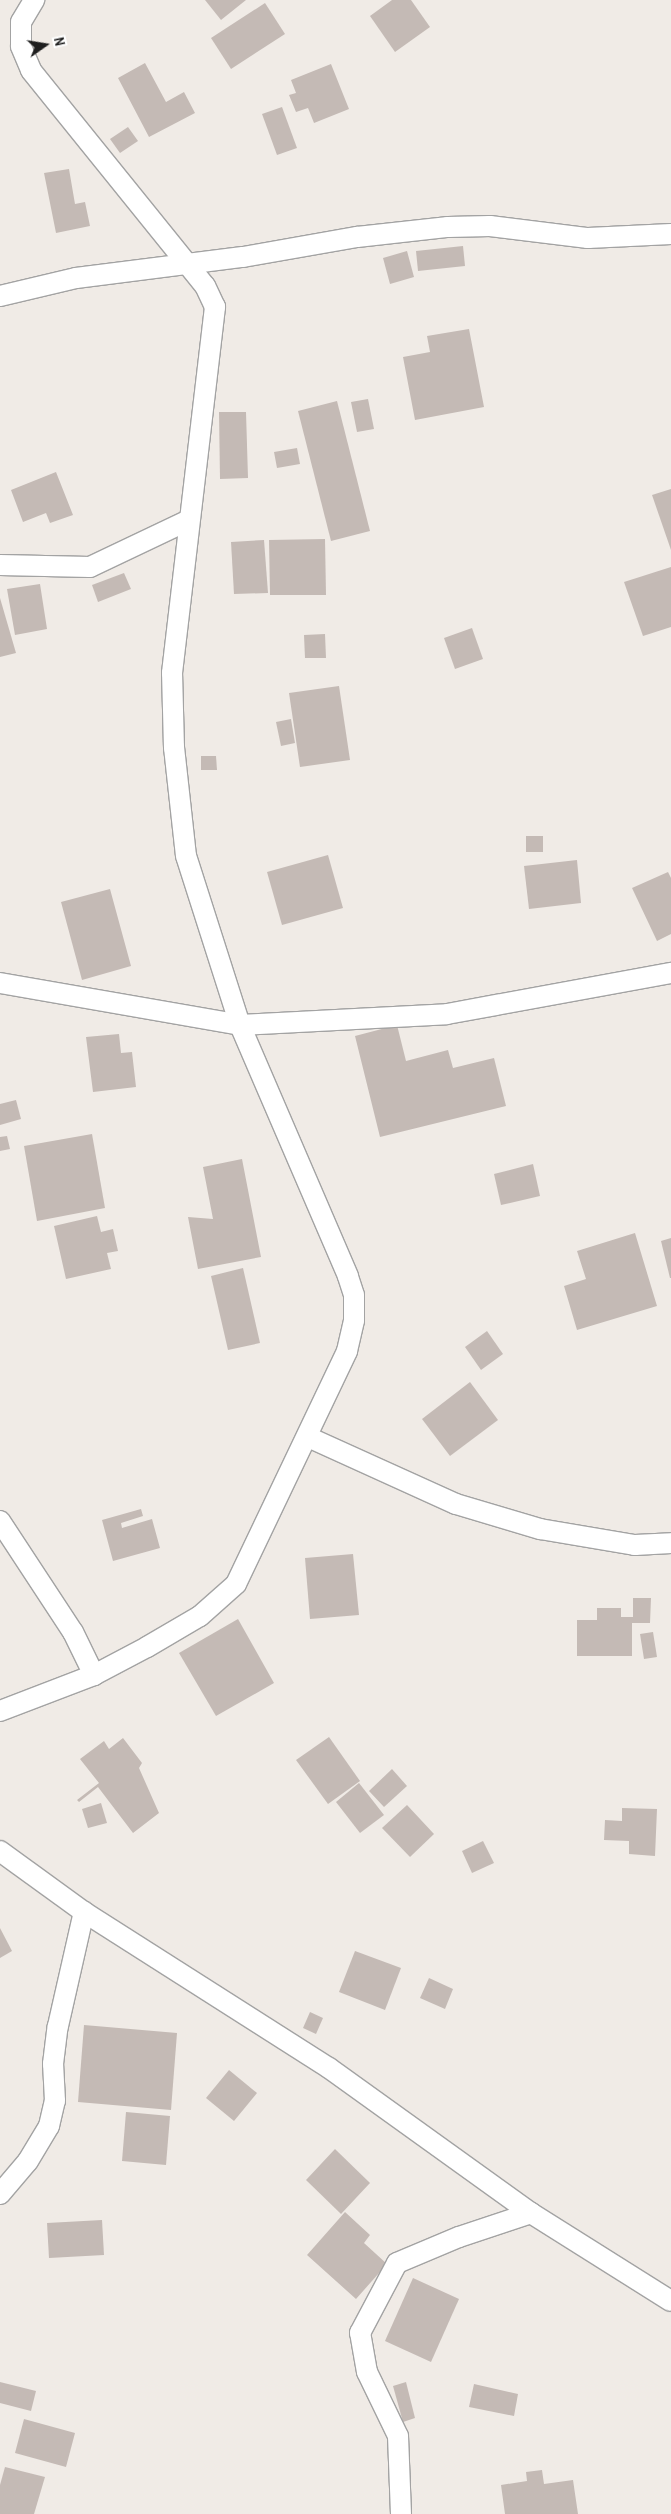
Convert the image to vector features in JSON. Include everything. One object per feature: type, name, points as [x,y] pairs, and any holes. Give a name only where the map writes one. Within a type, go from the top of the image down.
[{"type":"street","points":[[0,1711],[94,1675],[200,1616],[236,1584],[308,1438],[347,1351],[354,1320],[354,1295],[333,1238],[296,1161],[240,1025],[186,856],[174,748],[172,674],[215,307],[205,286],[188,264],[31,70],[21,46],[21,22],[34,0]]},
{"type":"street","points":[[0,296],[76,278],[188,264],[357,237],[448,227],[490,226],[538,234],[588,238],[671,234]]},
{"type":"street","points":[[0,565],[90,567],[189,520]]},
{"type":"street","points":[[0,983],[240,1025],[447,1014],[671,973]]},
{"type":"street","points":[[308,1438],[456,1504],[540,1529],[634,1545],[671,1542]]},
{"type":"street","points":[[0,1520],[73,1632],[94,1675]]},
{"type":"street","points":[[0,1851],[84,1912],[329,2068],[531,2213],[671,2301]]},
{"type":"street","points":[[0,2194],[28,2161],[49,2126],[54,2101],[53,2064],[58,2026],[84,1912]]},
{"type":"street","points":[[401,2514],[398,2436],[367,2372],[360,2333],[397,2263],[459,2237],[531,2213]]},
{"type":"building","points":[[205,0],[246,0],[221,20]]},
{"type":"building","points":[[392,0],[411,0],[430,27],[395,52],[370,16]]},
{"type":"building","points":[[265,3],[285,34],[231,69],[211,38]]},
{"type":"building","points":[[145,63],[166,102],[184,92],[195,113],[149,137],[118,78]]},
{"type":"building","points":[[331,64],[349,109],[314,123],[308,108],[296,112],[289,95],[296,93],[291,80]]},
{"type":"building","points":[[282,107],[297,148],[277,155],[262,114]]},
{"type":"building","points":[[128,127],[138,141],[120,153],[110,139]]},
{"type":"building","points":[[69,169],[75,204],[85,202],[90,226],[56,233],[44,173]]},
{"type":"building","points":[[463,246],[465,266],[418,271],[416,251]]},
{"type":"building","points":[[407,251],[414,277],[390,284],[383,258]]},
{"type":"building","points":[[469,329],[484,407],[415,420],[403,357],[430,352],[427,336]]},
{"type":"building","points":[[368,399],[374,429],[357,432],[351,402]]},
{"type":"building","points":[[337,401],[370,531],[331,541],[298,411]]},
{"type":"building","points":[[219,412],[246,412],[248,478],[220,479]]},
{"type":"building","points":[[297,448],[300,464],[277,468],[274,452]]},
{"type":"building","points":[[56,472],[73,515],[50,523],[46,513],[23,522],[11,490]]},
{"type":"building","points":[[671,489],[671,550],[652,495]]},
{"type":"building","points":[[325,539],[326,595],[270,595],[269,540]]},
{"type":"building","points":[[264,540],[268,593],[234,594],[231,542]]},
{"type":"building","points":[[671,567],[671,627],[643,636],[624,582]]},
{"type":"building","points":[[124,573],[131,589],[98,602],[92,585]]},
{"type":"building","points":[[40,584],[47,629],[15,635],[7,589]]},
{"type":"building","points":[[0,598],[16,653],[0,657]]},
{"type":"building","points":[[472,628],[483,659],[455,669],[444,638]]},
{"type":"building","points":[[325,634],[326,658],[305,658],[304,635]]},
{"type":"building","points":[[339,686],[350,760],[300,767],[289,693]]},
{"type":"building","points":[[291,719],[295,743],[281,746],[276,722]]},
{"type":"building","points":[[201,756],[216,756],[217,770],[201,770]]},
{"type":"building","points":[[526,836],[543,836],[543,852],[526,852]]},
{"type":"building","points":[[328,855],[343,908],[282,925],[267,872]]},
{"type":"building","points":[[577,860],[581,903],[529,909],[524,866]]},
{"type":"building","points":[[668,872],[671,878],[671,934],[657,941],[632,888]]},
{"type":"building","points":[[110,889],[131,966],[82,980],[61,902]]},
{"type":"building","points":[[397,1025],[406,1061],[448,1050],[453,1068],[494,1058],[506,1106],[380,1137],[355,1036]]},
{"type":"building","points":[[119,1034],[121,1053],[132,1052],[136,1087],[93,1092],[86,1037]]},
{"type":"building","points":[[16,1100],[21,1119],[0,1125],[0,1104]]},
{"type":"building","points":[[92,1134],[105,1208],[37,1221],[24,1146]]},
{"type":"building","points":[[7,1136],[10,1149],[0,1151],[0,1137]]},
{"type":"building","points":[[242,1159],[261,1257],[198,1269],[188,1217],[213,1219],[203,1167]]},
{"type":"building","points":[[533,1164],[540,1196],[501,1205],[494,1174]]},
{"type":"building","points":[[97,1216],[101,1232],[113,1229],[118,1251],[107,1253],[111,1269],[66,1279],[54,1226]]},
{"type":"building","points":[[635,1233],[657,1306],[577,1330],[564,1286],[586,1279],[577,1251]]},
{"type":"building","points":[[671,1238],[671,1278],[670,1278],[661,1241]]},
{"type":"building","points":[[243,1268],[260,1343],[228,1350],[211,1276]]},
{"type":"building","points":[[487,1331],[503,1354],[481,1370],[465,1347]]},
{"type":"building","points":[[470,1382],[498,1420],[450,1456],[422,1419]]},
{"type":"building","points":[[141,1509],[143,1516],[121,1523],[122,1528],[152,1519],[160,1548],[113,1561],[102,1520]]},
{"type":"building","points":[[353,1554],[359,1615],[310,1619],[305,1558]]},
{"type":"building","points":[[633,1598],[651,1598],[650,1623],[632,1623],[632,1656],[577,1656],[577,1620],[597,1620],[597,1608],[621,1608],[621,1617],[633,1617]]},
{"type":"building","points":[[238,1619],[274,1683],[216,1716],[179,1653]]},
{"type":"building","points":[[653,1632],[657,1657],[644,1659],[640,1634]]},
{"type":"building","points":[[329,1737],[360,1781],[328,1804],[296,1760]]},
{"type":"building","points":[[123,1738],[142,1763],[139,1768],[159,1813],[133,1833],[98,1787],[79,1802],[77,1800],[99,1783],[80,1759],[104,1741],[109,1749]]},
{"type":"building","points":[[392,1769],[407,1786],[384,1807],[369,1791]]},
{"type":"building","points":[[359,1783],[384,1815],[360,1833],[336,1802]]},
{"type":"building","points":[[101,1803],[107,1823],[88,1828],[82,1809]]},
{"type":"building","points":[[407,1805],[434,1834],[410,1857],[382,1828]]},
{"type":"building","points":[[622,1808],[657,1809],[655,1856],[629,1854],[629,1841],[604,1840],[605,1820],[622,1821]]},
{"type":"building","points":[[483,1841],[494,1863],[472,1873],[462,1851]]},
{"type":"building","points":[[0,1928],[12,1951],[0,1958]]},
{"type":"building","points":[[355,1951],[401,1968],[385,2010],[339,1992]]},
{"type":"building","points":[[429,1978],[453,1989],[445,2009],[420,1998]]},
{"type":"building","points":[[310,2012],[323,2018],[316,2034],[303,2028]]},
{"type":"building","points":[[84,2025],[177,2033],[171,2110],[78,2102]]},
{"type":"building","points":[[229,2070],[257,2093],[234,2121],[206,2098]]},
{"type":"building","points":[[126,2112],[170,2116],[166,2165],[122,2161]]},
{"type":"building","points":[[335,2149],[370,2183],[341,2214],[306,2180]]},
{"type":"building","points":[[345,2212],[370,2235],[364,2243],[387,2264],[356,2299],[307,2255]]},
{"type":"building","points":[[102,2220],[104,2255],[49,2258],[47,2223]]},
{"type":"building","points":[[413,2278],[459,2299],[431,2362],[385,2341]]},
{"type":"building","points":[[0,2382],[36,2391],[31,2411],[0,2403]]},
{"type":"building","points":[[406,2382],[415,2418],[403,2422],[393,2386]]},
{"type":"building","points":[[474,2384],[518,2394],[514,2416],[469,2407]]},
{"type":"building","points":[[24,2419],[75,2433],[66,2467],[15,2453]]},
{"type":"building","points":[[5,2467],[45,2477],[34,2514],[0,2514],[0,2485]]},
{"type":"building","points":[[542,2470],[544,2484],[573,2480],[578,2514],[505,2514],[501,2485],[527,2481],[526,2472]]}]
